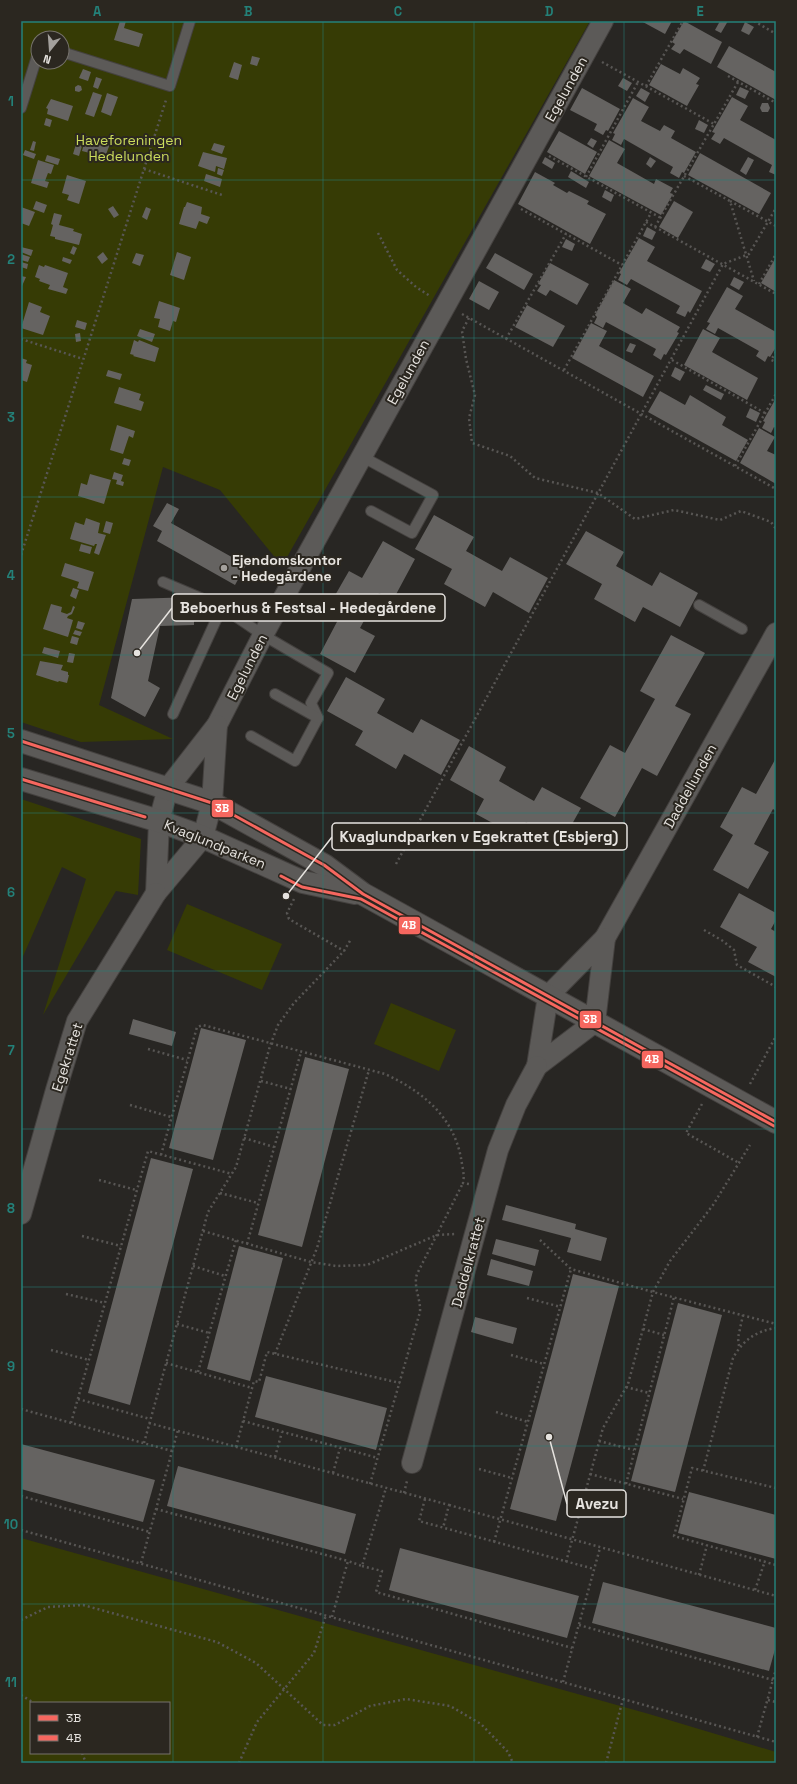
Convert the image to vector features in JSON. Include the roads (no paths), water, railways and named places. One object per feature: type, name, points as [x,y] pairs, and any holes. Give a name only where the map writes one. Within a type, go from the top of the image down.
[{"type":"street","name":"Egelunden","points":[[159,821],[168,788],[217,725],[263,635],[361,456],[603,21]]},
{"type":"street","name":"Daddellunden","points":[[548,996],[605,938],[776,634]]},
{"type":"street","name":"Egelunden","points":[[203,837],[212,803],[217,725]]},
{"type":"street","name":"Kvaglundparken","points":[[21,740],[212,803],[324,865],[362,894],[776,1122]]},
{"type":"street","name":"Kvaglundparken","points":[[21,779],[159,821],[203,837],[303,882],[362,894]]},
{"type":"street","name":"Egekrattet","points":[[156,893],[159,821]]},
{"type":"street","name":"Egekrattet","points":[[21,1214],[77,1021],[156,893],[203,837]]},
{"type":"street","name":"Daddellunden","points":[[595,1022],[605,938]]},
{"type":"street","name":"Daddelkrattet","points":[[412,1464],[498,1150],[516,1105],[537,1066],[548,996]]},
{"type":"street","name":"Daddelkrattet","points":[[537,1066],[595,1022]]},
{"type":"lane","points":[[70,55],[170,86],[190,21]]},
{"type":"lane","points":[[21,108],[33,70]]},
{"type":"lane","points":[[361,456],[433,495],[412,534],[371,511]]},
{"type":"lane","points":[[163,582],[222,607],[263,635],[328,673],[311,703],[318,718]]},
{"type":"lane","points":[[699,605],[742,629]]},
{"type":"lane","points":[[173,714],[222,607]]},
{"type":"lane","points":[[275,694],[318,718]]},
{"type":"lane","points":[[252,736],[295,761],[318,718]]},
{"type":"place","name":"Ejendomskontor - Hedegårdene","points":[[224,568]]},
{"type":"place","name":"Beboerhus & Festsal - Hedegårdene","points":[[137,653]]},
{"type":"place","name":"Kvaglundparken v Egekrattet (Esbjerg)","points":[[286,896]]},
{"type":"place","name":"Avezu","points":[[549,1437]]},
{"type":"park label","name":"Haveforeningen Hedelunden","points":[[129,148]]}]
